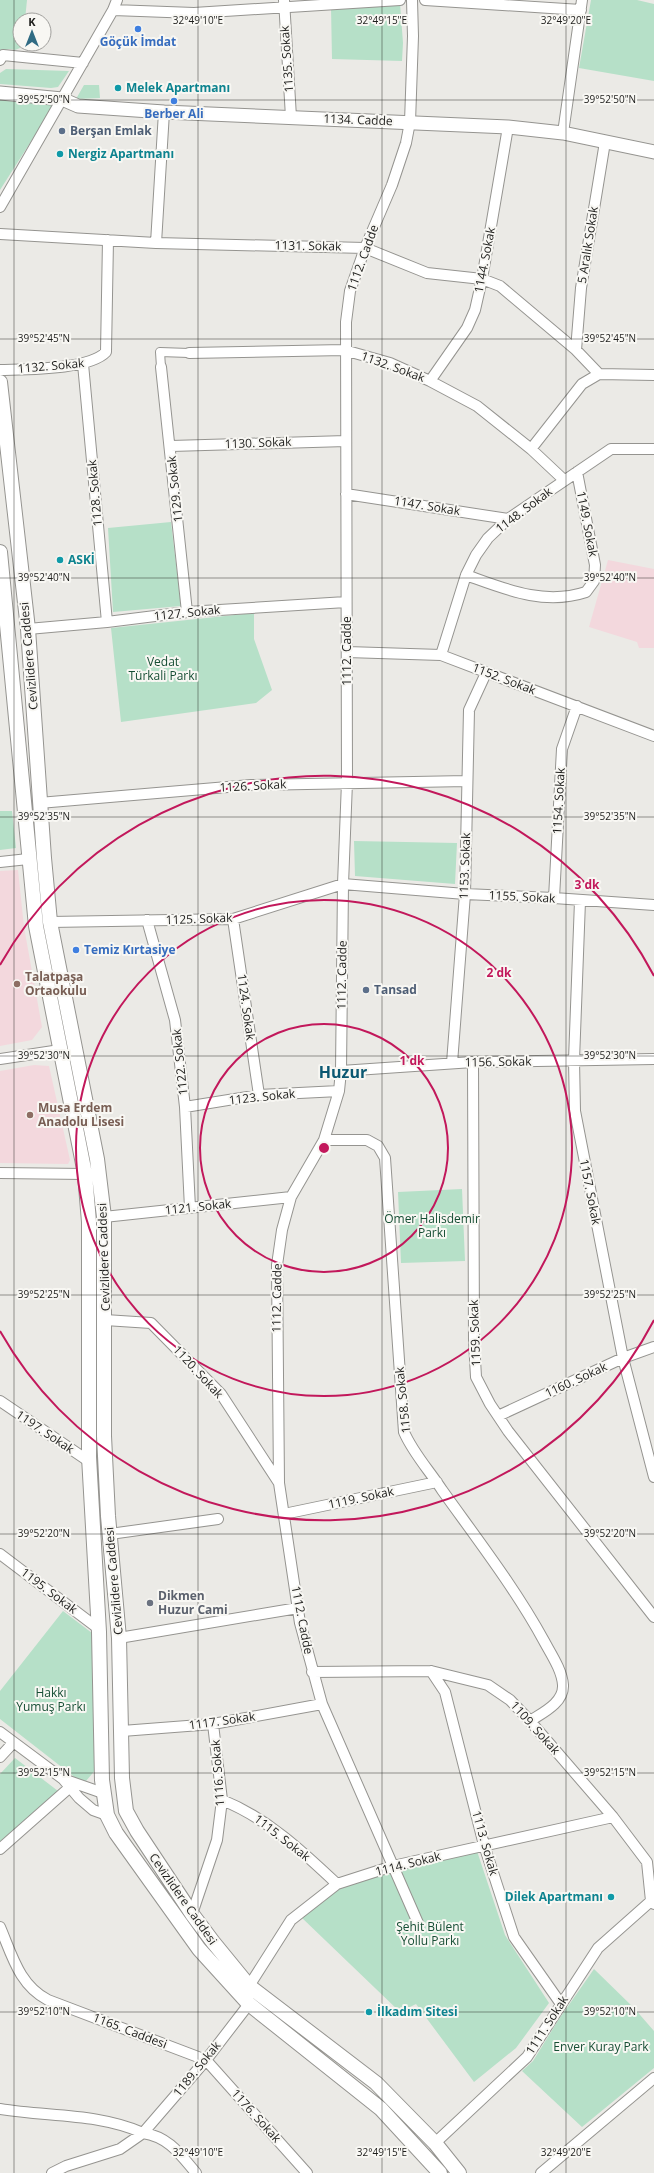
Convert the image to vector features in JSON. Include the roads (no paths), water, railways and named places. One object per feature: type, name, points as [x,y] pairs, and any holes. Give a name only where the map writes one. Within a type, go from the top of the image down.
[{"type":"main road","name":"Cevizlidere Caddesi","points":[[0,382],[28,629],[39,803],[50,922],[97,1159],[104,1216],[106,1473],[119,1638],[123,1798],[129,1818],[192,1914],[249,1986],[376,2083],[435,2143],[459,2173]]},
{"type":"main road","name":"Cevizlidere Caddesi","points":[[0,552],[4,634],[36,926],[85,1174],[89,1222],[90,1462],[99,1628],[103,1793],[107,1815],[116,1833],[199,1949],[249,2004],[382,2109],[440,2173]]},
{"type":"main road","points":[[28,859],[44,858]]},
{"type":"main road","points":[[90,1462],[106,1473]]},
{"type":"main road","points":[[103,1793],[123,1798]]},
{"type":"main road","points":[[107,1815],[129,1818]]},
{"type":"street","points":[[0,208],[113,10],[117,0]]},
{"type":"street","points":[[113,10],[194,13],[284,4],[400,0]]},
{"type":"street","name":"1112. Cadde","points":[[412,0],[413,36],[410,122],[401,161],[365,248],[350,291],[344,350],[346,441],[347,782],[343,884],[341,1071],[339,1091],[324,1140],[304,1172],[291,1197],[282,1230],[277,1265],[279,1483],[298,1608],[312,1672],[322,1704],[418,1923]]},
{"type":"street","points":[[425,0],[581,5],[563,133]]},
{"type":"street","name":"1135. Sokak","points":[[284,4],[291,117]]},
{"type":"street","points":[[0,60],[3,55],[83,63]]},
{"type":"street","name":"1134. Cadde","points":[[0,93],[62,99],[78,106],[164,112],[508,126],[563,133],[654,152]]},
{"type":"street","points":[[156,242],[164,112]]},
{"type":"street","name":"1144. Sokak","points":[[430,381],[467,328],[475,310],[482,279],[508,126]]},
{"type":"street","name":"5 Aralık Sokak","points":[[576,350],[581,288],[605,142]]},
{"type":"street","name":"1131. Sokak","points":[[0,234],[156,242],[365,248],[427,274],[482,279],[500,286],[576,350],[599,374]]},
{"type":"street","name":"1132. Sokak","points":[[0,370],[83,364],[100,358],[106,352],[108,240]]},
{"type":"street","name":"1132. Sokak","points":[[190,353],[344,350],[390,364],[430,381],[477,406],[531,449],[564,480]]},
{"type":"street","points":[[161,368],[160,352],[190,353]]},
{"type":"street","name":"1128. Sokak","points":[[83,364],[107,622]]},
{"type":"street","name":"1129. Sokak","points":[[161,368],[187,612]]},
{"type":"street","points":[[531,449],[582,384],[599,374],[654,375]]},
{"type":"street","name":"1130. Sokak","points":[[170,446],[346,441]]},
{"type":"street","name":"1148. Sokak","points":[[441,655],[466,575],[476,554],[488,538],[508,519],[611,449],[654,449]]},
{"type":"street","name":"1149. Sokak","points":[[466,575],[516,593],[534,596],[558,598],[586,592],[594,581],[596,565],[578,472]]},
{"type":"street","name":"1147. Sokak","points":[[346,494],[508,519]]},
{"type":"street","name":"1127. Sokak","points":[[28,629],[107,622],[187,612],[346,602]]},
{"type":"street","name":"1152. Sokak","points":[[347,652],[441,655],[654,736]]},
{"type":"street","name":"1153. Sokak","points":[[452,1063],[465,894],[469,710],[486,673]]},
{"type":"street","name":"1154. Sokak","points":[[554,898],[562,749],[577,706]]},
{"type":"street","name":"1126. Sokak","points":[[39,803],[251,785],[347,782],[467,781]]},
{"type":"street","points":[[0,862],[28,859]]},
{"type":"street","name":"1155. Sokak","points":[[343,884],[465,894],[654,905]]},
{"type":"street","name":"1125. Sokak","points":[[50,922],[233,919],[343,884]]},
{"type":"street","name":"1157. Sokak","points":[[580,901],[574,1060],[575,1111],[623,1358],[654,1477]]},
{"type":"street","name":"1124. Sokak","points":[[233,919],[259,1095]]},
{"type":"street","name":"1122. Sokak","points":[[147,920],[175,1020],[185,1107],[190,1208]]},
{"type":"street","points":[[0,1059],[60,1050]]},
{"type":"street","name":"1156. Sokak","points":[[341,1071],[473,1062],[654,1059]]},
{"type":"street","name":"1159. Sokak","points":[[473,1062],[474,1342],[476,1377],[498,1416],[654,1616]]},
{"type":"street","name":"1123. Sokak","points":[[185,1107],[259,1095],[339,1091]]},
{"type":"street","name":"1158. Sokak","points":[[324,1140],[367,1140],[378,1146],[385,1158],[404,1432],[411,1447],[437,1482],[532,1620],[558,1669],[563,1686],[561,1698],[549,1709],[530,1721]]},
{"type":"street","points":[[0,1173],[85,1174]]},
{"type":"street","name":"1121. Sokak","points":[[104,1216],[291,1197]]},
{"type":"street","name":"1120. Sokak","points":[[105,1320],[151,1323],[221,1394],[279,1483]]},
{"type":"street","name":"1160. Sokak","points":[[498,1416],[623,1358],[654,1347]]},
{"type":"street","name":"1197. Sokak","points":[[0,1401],[90,1462]]},
{"type":"street","name":"1119. Sokak","points":[[284,1514],[437,1482]]},
{"type":"street","points":[[110,1534],[218,1519]]},
{"type":"street","name":"1195. Sokak","points":[[0,1554],[99,1628]]},
{"type":"street","points":[[119,1638],[298,1608]]},
{"type":"street","name":"1109. Sokak","points":[[312,1672],[432,1671],[488,1685],[510,1700],[530,1721],[651,1860],[653,1902]]},
{"type":"street","name":"1113. Sokak","points":[[432,1671],[445,1692],[484,1845],[514,1937],[561,2004]]},
{"type":"street","name":"1117. Sokak","points":[[122,1731],[213,1724],[322,1704]]},
{"type":"street","name":"1116. Sokak","points":[[192,1914],[217,1840],[222,1800],[213,1724]]},
{"type":"street","points":[[0,1732],[63,1779],[103,1793]]},
{"type":"street","points":[[0,1757],[13,1743]]},
{"type":"street","points":[[63,1779],[69,1788],[94,1810],[107,1815]]},
{"type":"street","points":[[0,1849],[69,1788]]},
{"type":"street","name":"1115. Sokak","points":[[222,1800],[245,1810],[292,1843],[337,1884]]},
{"type":"street","name":"1114. Sokak","points":[[249,1986],[291,1920],[337,1884],[393,1866],[613,1817]]},
{"type":"street","name":"1111. Sokak","points":[[435,2143],[527,2057],[598,1948],[653,1902]]},
{"type":"street","name":"1165. Caddesi","points":[[0,1927],[24,1982],[37,1995],[206,2060]]},
{"type":"street","name":"1189. Sokak","points":[[52,2173],[66,2166],[120,2149],[143,2133],[206,2060],[249,2004]]},
{"type":"street","name":"1176. Sokak","points":[[206,2060],[307,2173]]},
{"type":"street","points":[[541,2173],[654,2078]]},
{"type":"street","points":[[0,2109],[95,2119],[160,2137],[172,2145],[196,2173]]},
{"type":"place","name":"Göçük İmdat","points":[[138,29]]},
{"type":"place","name":"Melek Apartmanı","points":[[118,88]]},
{"type":"place","name":"Berber Ali","points":[[174,101]]},
{"type":"place","name":"Berşan Emlak","points":[[62,131]]},
{"type":"place","name":"Nergiz Apartmanı","points":[[60,154]]},
{"type":"place","name":"ASKİ","points":[[60,560]]},
{"type":"place","name":"Temiz Kırtasiye","points":[[76,950]]},
{"type":"place","name":"Talatpaşa Ortaokulu","points":[[17,984]]},
{"type":"place","name":"Tansad","points":[[366,990]]},
{"type":"place","name":"Musa Erdem Anadolu Lisesi","points":[[30,1115]]},
{"type":"place","name":"Dikmen Huzur Cami","points":[[150,1603]]},
{"type":"place","name":"Dilek Apartmanı","points":[[611,1897]]},
{"type":"place","name":"İlkadım Sitesi","points":[[369,2012]]},
{"type":"district","name":"Huzur","points":[[343,1072]]},
{"type":"park label","name":"Vedat Türkali Parkı","points":[[163,669]]},
{"type":"park label","name":"Ömer Halisdemir Parkı","points":[[432,1226]]},
{"type":"park label","name":"Hakkı Yumuş Parkı","points":[[51,1700]]},
{"type":"park label","name":"Şehit Bülent Yollu Parkı","points":[[430,1934]]},
{"type":"park label","name":"Enver Kuray Park","points":[[601,2047]]}]
